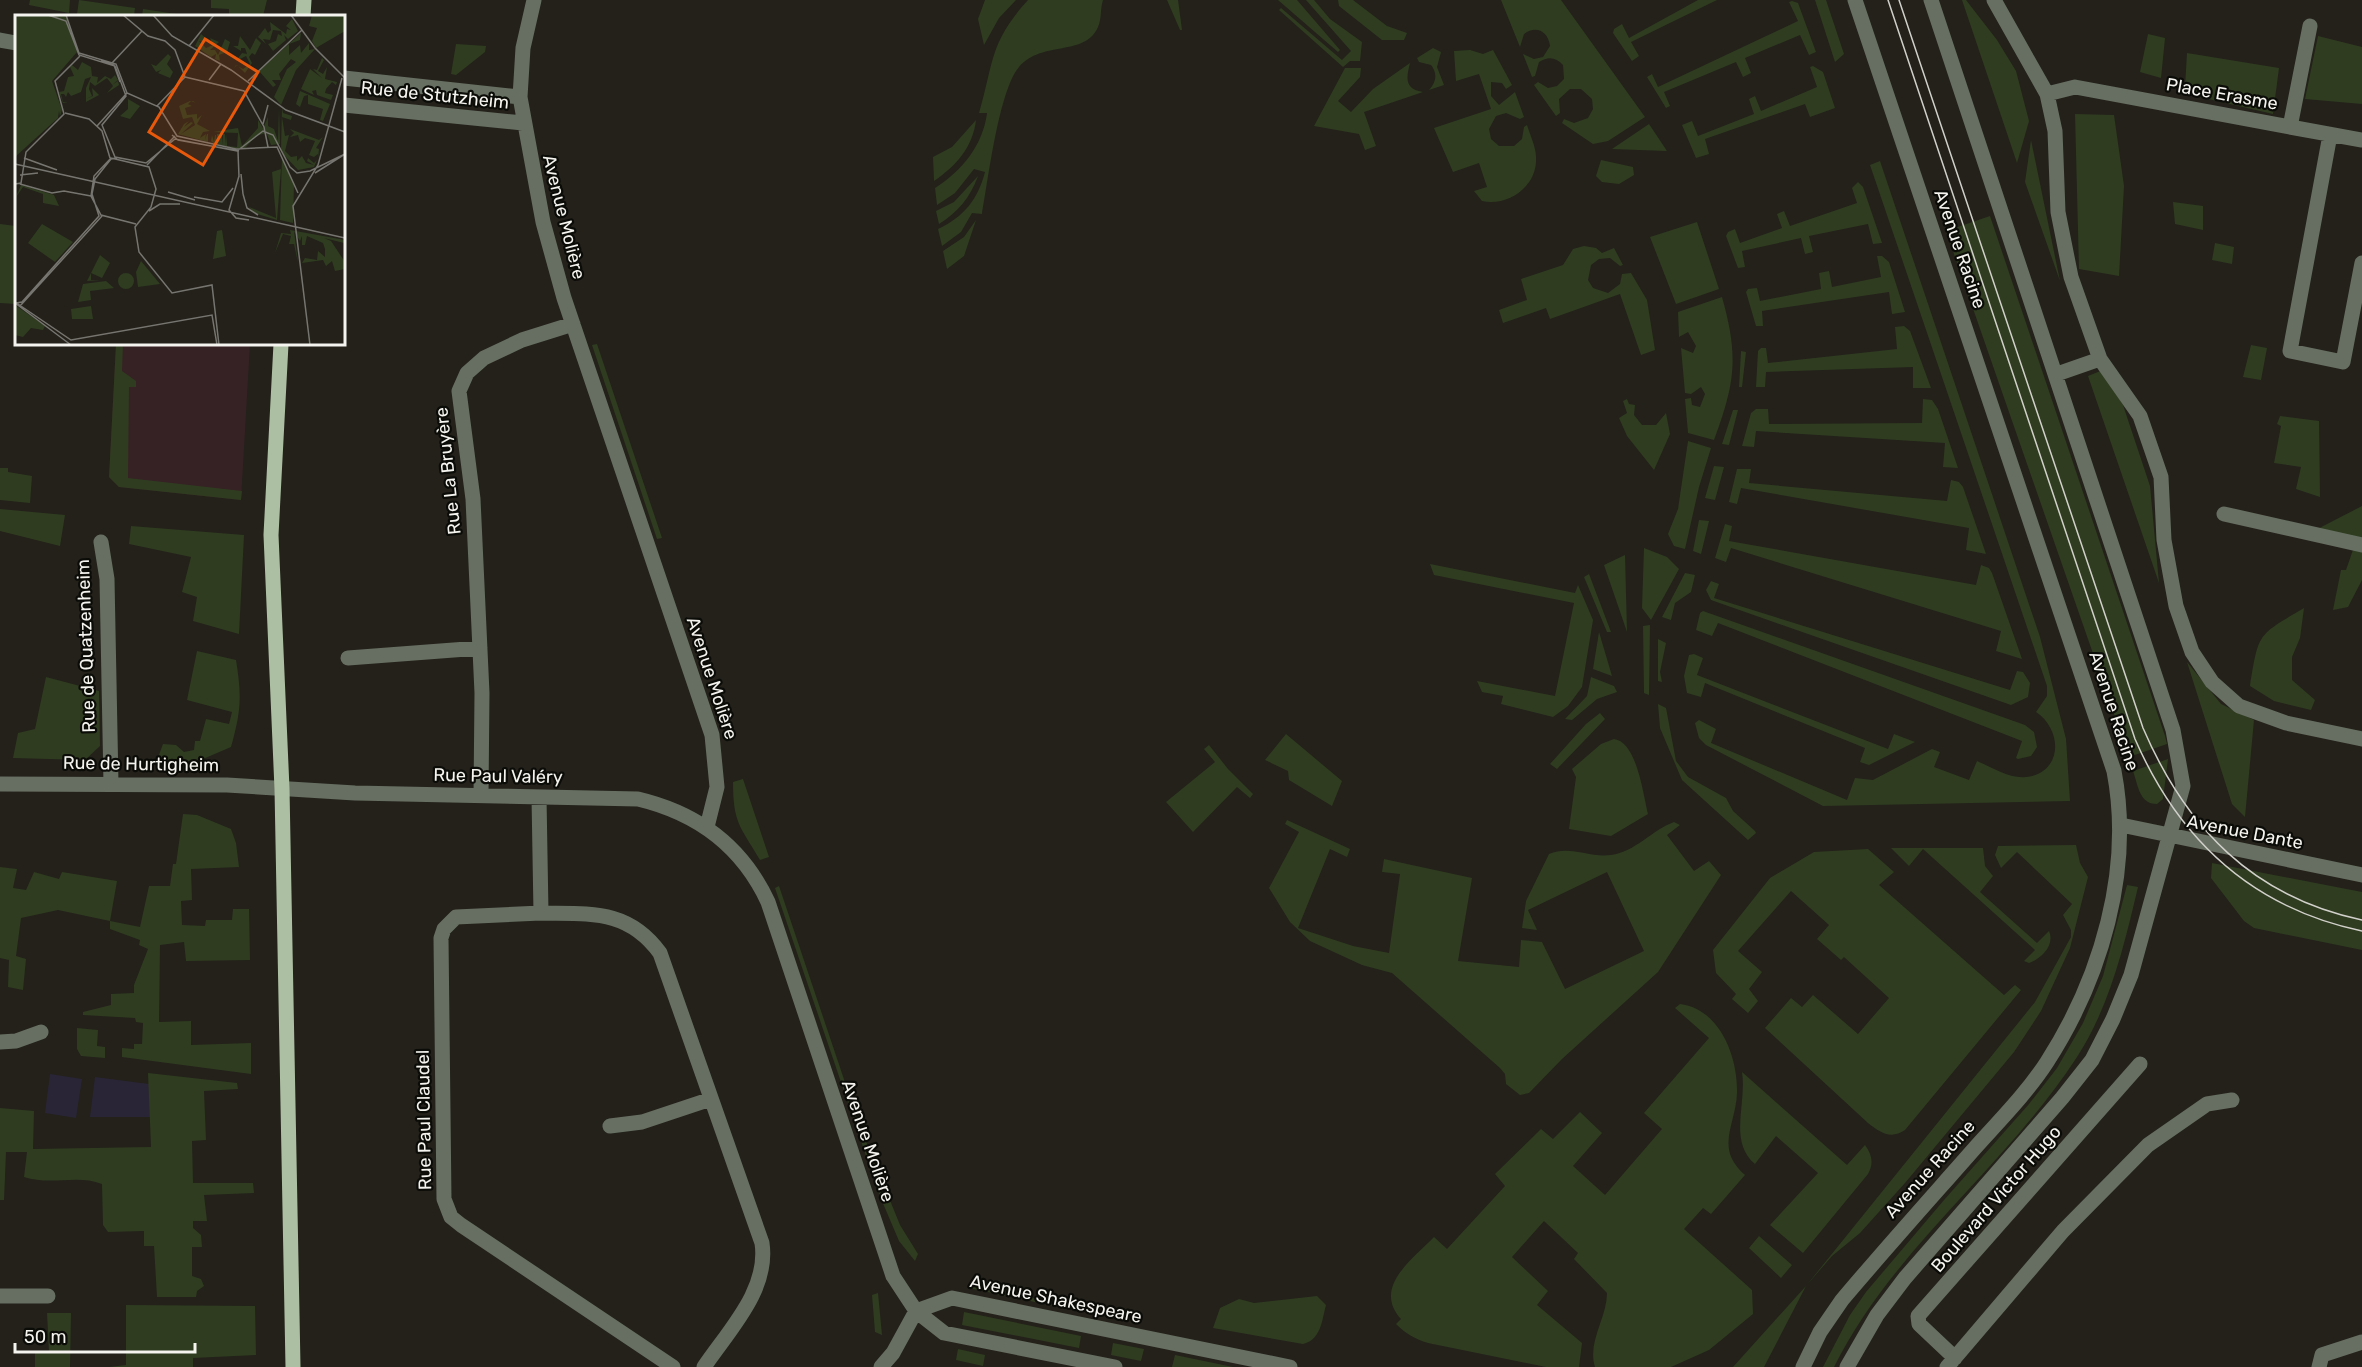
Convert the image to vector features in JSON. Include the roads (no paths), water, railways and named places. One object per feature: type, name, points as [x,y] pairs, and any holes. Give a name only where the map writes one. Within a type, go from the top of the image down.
[{"type":"main road","points":[[303,15],[304,0]]},
{"type":"main road","points":[[281,345],[271,535],[282,789],[293,1367]]},
{"type":"street","name":"Avenue Molière","points":[[534,0],[523,48],[520,97],[543,222],[573,324],[712,735],[717,787],[707,827],[744,861],[768,902],[893,1276],[916,1311]]},
{"type":"street","name":"Avenue Racine","points":[[1803,1367],[1820,1332],[1842,1300],[2016,1102],[2046,1064],[2070,1024],[2089,980],[2103,933],[2118,874],[2121,825],[2114,771],[1855,0]]},
{"type":"street","points":[[1847,1367],[1877,1315],[1905,1278],[2033,1133],[2092,1060],[2131,975],[2183,786],[2173,730],[2057,374],[1931,0]]},
{"type":"street","points":[[1994,0],[2047,94],[2055,131],[2058,212],[2072,277],[2100,359],[2140,416],[2161,477],[2164,540],[2176,606],[2193,652],[2212,682],[2241,707],[2286,723],[2362,739]]},
{"type":"street","name":"Place Erasme","points":[[2047,94],[2074,87],[2290,127],[2310,26]]},
{"type":"street","points":[[0,40],[15,43]]},
{"type":"street","name":"Rue de Stutzheim","points":[[345,78],[520,97]]},
{"type":"street","name":"Rue de Stutzheim","points":[[345,105],[523,123]]},
{"type":"street","points":[[2290,127],[2362,140]]},
{"type":"street","points":[[2330,135],[2290,351],[2343,362],[2362,263]]},
{"type":"street","name":"Rue La Bruyère","points":[[481,795],[482,693],[473,499],[459,401],[461,382],[474,365],[491,354],[522,340],[573,324]]},
{"type":"street","points":[[2057,374],[2100,359]]},
{"type":"street","points":[[2224,514],[2362,545]]},
{"type":"street","name":"Rue de Quatzenheim","points":[[101,542],[107,579],[111,784]]},
{"type":"street","points":[[348,658],[480,648]]},
{"type":"street","name":"Rue de Hurtigheim","points":[[0,784],[226,785],[282,789]]},
{"type":"street","name":"Rue Paul Valéry","points":[[282,789],[638,799],[669,807],[707,827]]},
{"type":"street","points":[[539,796],[541,913]]},
{"type":"street","name":"Avenue Dante","points":[[2121,825],[2362,875]]},
{"type":"street","name":"Rue Paul Claudel","points":[[673,1367],[461,1225],[447,1210],[444,1199],[441,938],[444,929],[456,917],[541,913],[610,916],[624,921],[651,940],[667,966],[762,1243],[764,1257],[763,1270],[753,1294],[704,1367]]},
{"type":"street","points":[[0,1042],[16,1041],[41,1032]]},
{"type":"street","name":"Boulevard Victor Hugo","points":[[2140,1064],[1918,1316],[1919,1324],[1951,1363],[2063,1231],[2148,1144],[2207,1104],[2232,1100]]},
{"type":"street","points":[[610,1126],[635,1123],[711,1099]]},
{"type":"street","points":[[0,1296],[48,1296]]},
{"type":"street","name":"Avenue Shakespeare","points":[[916,1311],[952,1298],[1290,1367]]},
{"type":"street","points":[[881,1367],[893,1353],[916,1311],[944,1333],[1115,1367]]},
{"type":"street","points":[[2319,1367],[2322,1355],[2362,1342]]},
{"type":"tram line","points":[[1888,0],[2135,739],[2153,775],[2197,838],[2224,864],[2254,887],[2287,906],[2323,920],[2362,931]]},
{"type":"tram line","points":[[1899,0],[2143,728],[2160,764],[2202,827],[2256,876],[2288,894],[2323,909],[2362,920]]}]
